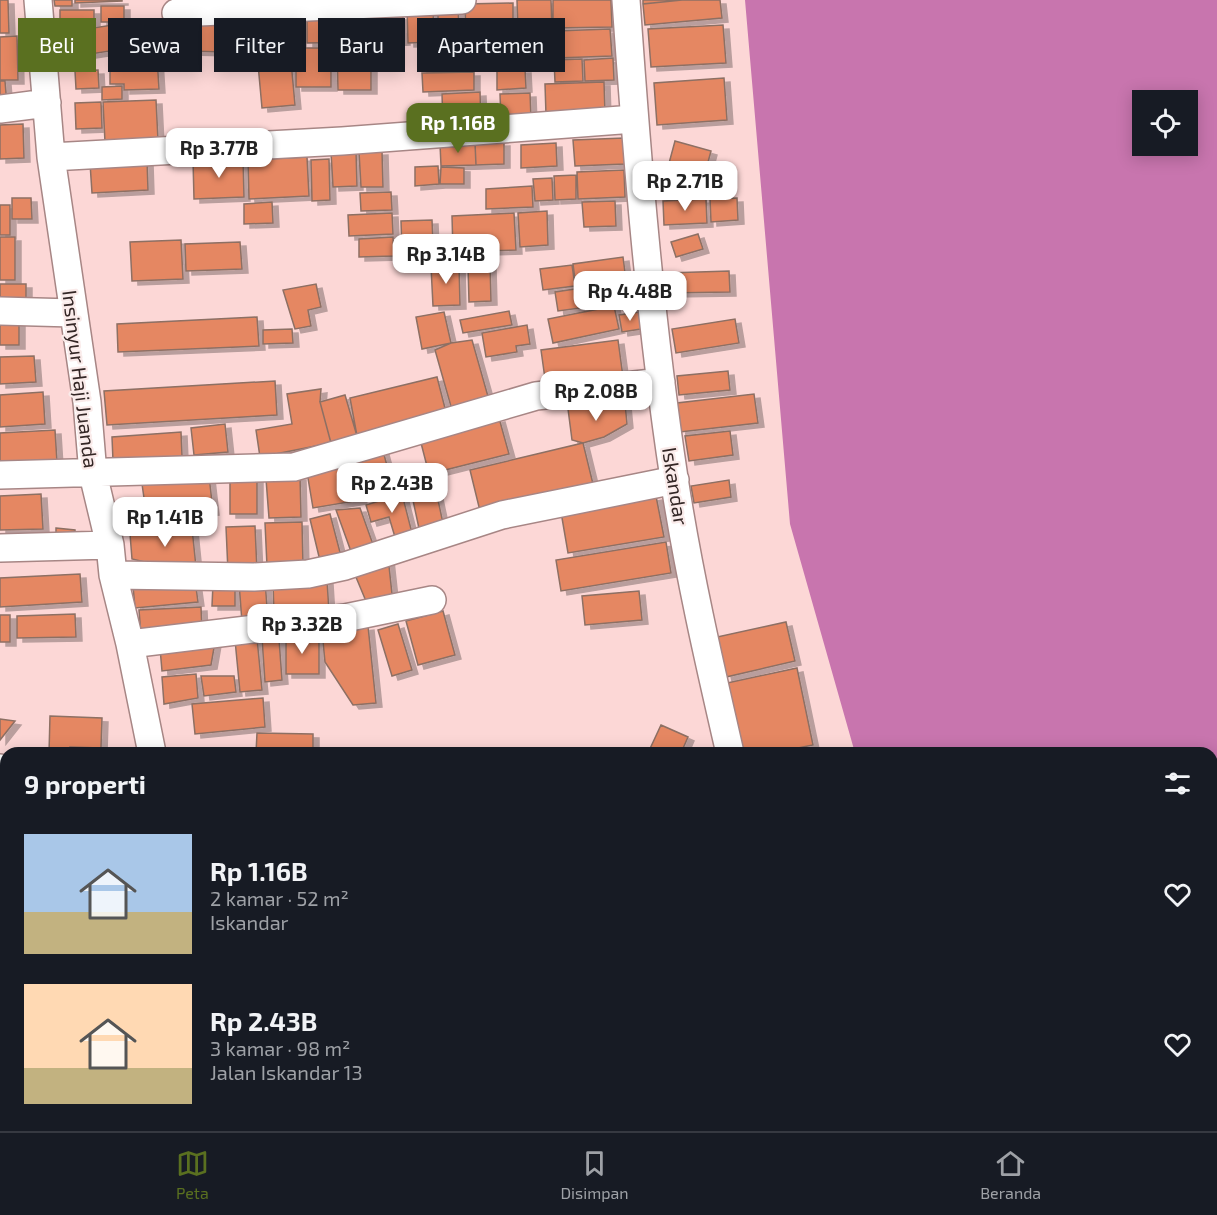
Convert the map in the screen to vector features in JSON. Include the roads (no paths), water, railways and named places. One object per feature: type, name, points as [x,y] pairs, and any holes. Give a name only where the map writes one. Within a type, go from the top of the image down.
[{"type":"street","name":"Insinyur Haji Juanda","points":[[38,0],[51,157],[87,402],[93,474],[110,545],[113,575],[151,747]]},
{"type":"street","points":[[176,13],[462,0]]},
{"type":"street","name":"Iskandar","points":[[626,0],[634,119],[661,382],[675,480],[704,640],[729,747]]},
{"type":"street","points":[[0,109],[47,103]]},
{"type":"street","points":[[51,157],[342,141],[634,119]]},
{"type":"street","points":[[0,311],[74,313]]},
{"type":"street","points":[[0,475],[294,467],[537,396],[661,382]]},
{"type":"street","points":[[113,575],[254,577],[308,574],[345,566],[502,515],[675,480]]},
{"type":"street","points":[[0,548],[110,545]]},
{"type":"street","points":[[130,644],[345,618],[432,600]]}]
